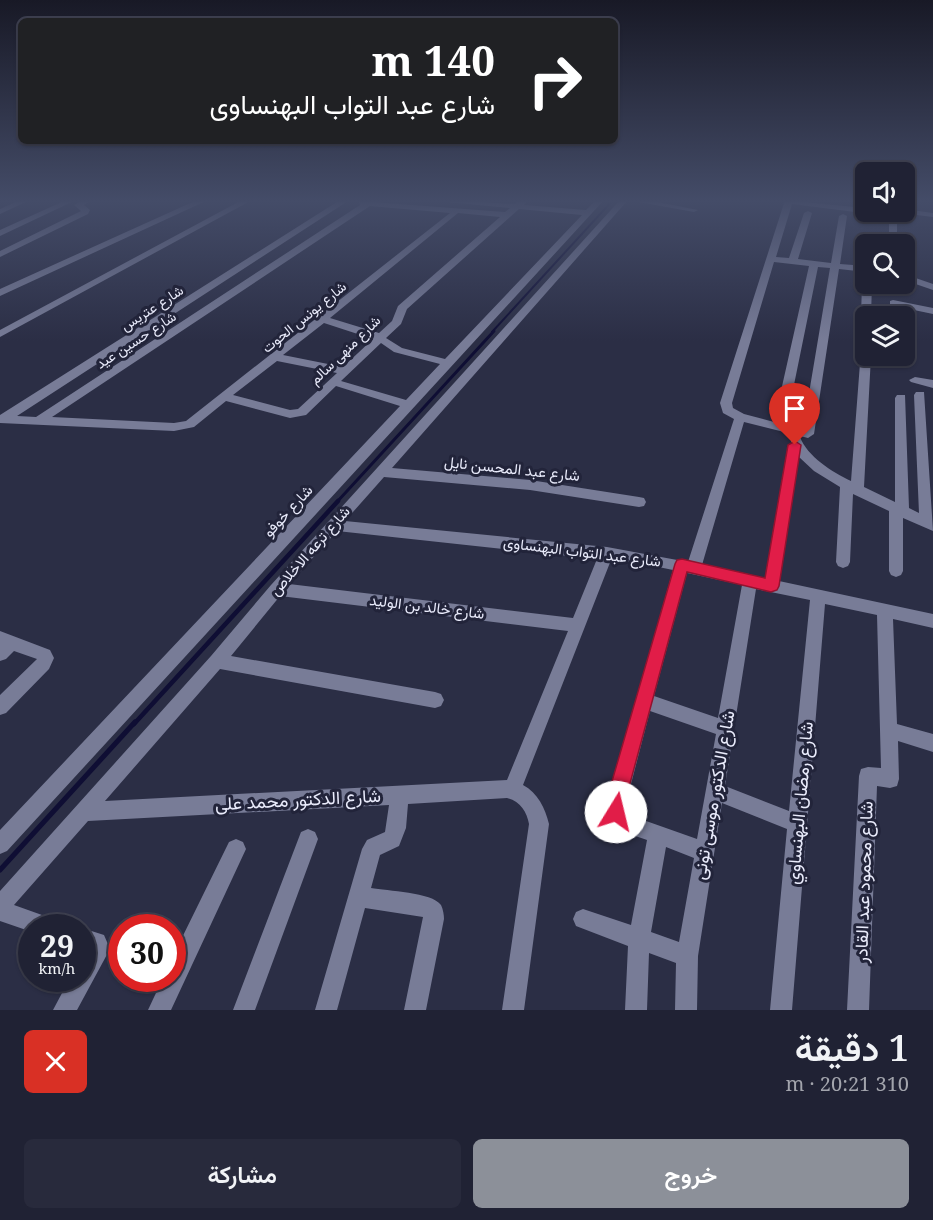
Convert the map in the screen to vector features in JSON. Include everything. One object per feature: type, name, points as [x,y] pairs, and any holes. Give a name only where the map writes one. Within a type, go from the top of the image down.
[{"type":"street","points":[[0,254],[14,247]]},
{"type":"street","points":[[0,293],[101,247]]},
{"type":"street","points":[[0,334],[161,247]]},
{"type":"street","name":"شارع عتريس","points":[[2,419],[272,247]]},
{"type":"street","name":"شارع حسين عيد","points":[[38,421],[302,247]]},
{"type":"street","name":"شارع يونس الحوت","points":[[38,421],[174,427],[195,421],[413,247]]},
{"type":"street","name":"شارع منهى سالم","points":[[225,397],[295,414],[307,408],[397,322],[402,308],[471,247]]},
{"type":"street","name":"شارع خوفو","points":[[0,844],[556,247]]},
{"type":"street","name":"شارع ترعه الاخلاص","points":[[0,906],[217,661],[276,589],[582,247]]},
{"type":"street","points":[[775,247],[726,404],[730,413],[779,427],[799,437],[819,468],[852,488],[929,524],[920,395]]},
{"type":"street","points":[[793,261],[797,247]]},
{"type":"street","points":[[799,437],[808,434],[837,247]]},
{"type":"street","points":[[771,259],[855,268]]},
{"type":"street","points":[[779,427],[814,264]]},
{"type":"street","points":[[915,281],[933,287]]},
{"type":"street","points":[[893,303],[933,311]]},
{"type":"street","points":[[323,319],[380,338],[390,347],[448,363]]},
{"type":"street","points":[[275,357],[344,371]]},
{"type":"street","points":[[843,562],[864,366]]},
{"type":"street","points":[[915,380],[933,384]]},
{"type":"street","points":[[333,382],[409,405]]},
{"type":"street","points":[[896,571],[901,398]]},
{"type":"street","points":[[705,852],[626,823],[619,816],[615,807],[644,701],[740,417]]},
{"type":"street","points":[[2,419],[38,421]]},
{"type":"street","points":[[771,586],[799,437]]},
{"type":"street","name":"شارع عبد المحسن نايل","points":[[380,472],[530,485],[639,502]]},
{"type":"street","name":"شارع عبد التواب البهنساوى","points":[[333,525],[607,553],[688,566],[933,621]]},
{"type":"street","points":[[513,1010],[539,824],[528,799],[512,790],[607,553]]},
{"type":"street","name":"شارع الدكتور موسى تونى","points":[[686,1010],[687,956],[750,581]]},
{"type":"street","name":"شارع خالد بن الوليد","points":[[276,589],[578,625]]},
{"type":"street","name":"شارع رمضان البهنساوي","points":[[781,1010],[818,596]]},
{"type":"street","points":[[885,610],[888,730],[933,743]]},
{"type":"street","points":[[0,708],[45,662],[44,655],[4,645]]},
{"type":"street","points":[[217,661],[435,700]]},
{"type":"street","points":[[644,701],[726,729]]},
{"type":"street","name":"شارع محمود عبد القادر","points":[[858,1010],[868,776],[889,780],[888,730]]},
{"type":"street","name":"شارع الدكتور محمد على","points":[[83,812],[512,790]]},
{"type":"street","points":[[715,791],[798,824]]},
{"type":"street","points":[[326,1010],[372,849],[376,845],[389,842],[395,836],[399,794]]},
{"type":"street","points":[[636,1010],[639,939],[658,835]]},
{"type":"street","points":[[244,1010],[308,839]]},
{"type":"street","points":[[159,1010],[236,849]]},
{"type":"street","points":[[359,897],[427,907],[433,912],[434,919],[414,1010]]},
{"type":"street","points":[[0,911],[18,917]]},
{"type":"street","points":[[583,919],[687,956]]},
{"type":"street","points":[[64,1010],[74,992]]},
{"type":"waterway","points":[[492,332],[570,247]]},
{"type":"waterway","points":[[336,503],[494,331]]},
{"type":"waterway","points":[[134,724],[338,501]]},
{"type":"waterway","points":[[0,870],[135,722]]},
{"type":"route","points":[[616,812],[615,802],[682,564],[771,586],[795,445]]}]
